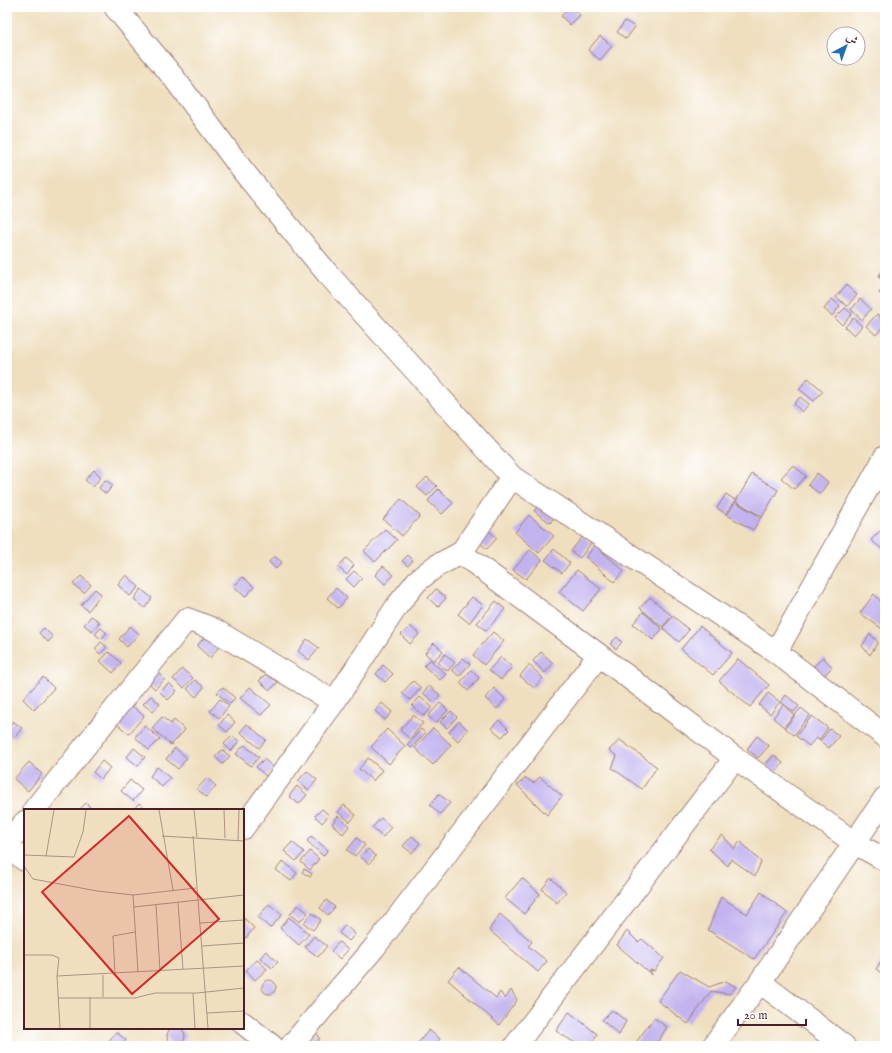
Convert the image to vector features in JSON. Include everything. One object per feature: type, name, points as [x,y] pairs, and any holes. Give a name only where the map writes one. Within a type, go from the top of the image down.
[{"type":"street","points":[[115,7],[174,78],[243,171],[327,273],[512,477],[776,652],[885,736]]},
{"type":"street","points":[[776,652],[885,457]]},
{"type":"street","points":[[244,827],[334,702],[397,606],[417,582],[436,566],[460,553],[512,477]]},
{"type":"street","points":[[460,553],[599,654],[735,758],[855,843],[885,860]]},
{"type":"street","points":[[35,809],[187,619],[213,629],[334,702]]},
{"type":"street","points":[[291,1046],[374,948],[599,654]]},
{"type":"street","points":[[515,1046],[735,758]]},
{"type":"street","points":[[713,1046],[760,982],[885,798]]},
{"type":"street","points":[[24,823],[7,845],[24,859]]},
{"type":"street","points":[[760,982],[844,1046]]},
{"type":"street","points":[[244,1024],[272,1046]]},
{"type":"building","points":[[570,7],[580,15],[570,25],[561,16]]},
{"type":"building","points":[[625,21],[635,27],[626,39],[617,32]]},
{"type":"building","points":[[600,36],[612,46],[600,60],[588,50]]},
{"type":"building","points":[[885,268],[885,278],[883,280],[878,277]]},
{"type":"building","points":[[846,285],[857,295],[847,306],[836,297]]},
{"type":"building","points":[[885,286],[885,297],[879,293]]},
{"type":"building","points":[[832,299],[840,306],[832,316],[824,309]]},
{"type":"building","points":[[860,299],[871,309],[862,320],[851,310]]},
{"type":"building","points":[[845,308],[852,314],[842,325],[835,318]]},
{"type":"building","points":[[877,314],[885,321],[885,324],[876,335],[866,326]]},
{"type":"building","points":[[853,318],[862,326],[854,335],[845,327]]},
{"type":"building","points":[[808,378],[823,391],[814,401],[799,389]]},
{"type":"building","points":[[800,397],[809,404],[802,412],[794,404]]},
{"type":"building","points":[[793,465],[806,476],[794,489],[781,478]]},
{"type":"building","points":[[94,470],[101,477],[93,487],[85,480]]},
{"type":"building","points":[[817,473],[828,482],[820,494],[808,485]]},
{"type":"building","points":[[752,474],[778,490],[762,517],[736,501]]},
{"type":"building","points":[[427,477],[437,486],[427,496],[417,487]]},
{"type":"building","points":[[105,480],[113,485],[106,494],[99,488]]},
{"type":"building","points":[[438,489],[453,503],[442,514],[428,501]]},
{"type":"building","points":[[726,494],[735,500],[726,514],[717,508]]},
{"type":"building","points":[[401,499],[420,516],[402,536],[383,519]]},
{"type":"building","points":[[735,502],[761,517],[753,530],[727,515]]},
{"type":"building","points":[[540,503],[556,515],[550,523],[534,511]]},
{"type":"building","points":[[529,515],[554,536],[539,553],[515,532]]},
{"type":"building","points":[[484,527],[497,538],[487,549],[474,538]]},
{"type":"building","points":[[385,529],[397,540],[375,562],[364,551]]},
{"type":"building","points":[[881,530],[885,533],[885,547],[883,550],[871,540]]},
{"type":"building","points":[[583,536],[591,543],[580,558],[571,551]]},
{"type":"building","points":[[595,545],[624,571],[614,582],[586,557]]},
{"type":"building","points":[[554,549],[570,563],[562,573],[545,560]]},
{"type":"building","points":[[530,550],[542,560],[526,579],[513,570]]},
{"type":"building","points":[[408,555],[413,560],[408,566],[402,561]]},
{"type":"building","points":[[274,556],[282,562],[276,569],[269,562]]},
{"type":"building","points":[[346,558],[354,565],[347,575],[338,567]]},
{"type":"building","points":[[383,566],[394,575],[385,584],[375,575]]},
{"type":"building","points":[[577,570],[601,589],[583,611],[559,592]]},
{"type":"building","points":[[354,571],[362,578],[354,587],[346,579]]},
{"type":"building","points":[[126,575],[139,587],[130,596],[118,585]]},
{"type":"building","points":[[81,576],[91,585],[84,593],[73,584]]},
{"type":"building","points":[[243,577],[254,587],[245,597],[234,586]]},
{"type":"building","points":[[336,588],[347,598],[338,608],[327,598]]},
{"type":"building","points":[[95,589],[101,594],[88,611],[81,605]]},
{"type":"building","points":[[141,589],[152,598],[145,608],[134,599]]},
{"type":"building","points":[[436,589],[446,598],[438,607],[428,598]]},
{"type":"building","points":[[874,594],[885,606],[885,631],[860,613]]},
{"type":"building","points":[[472,597],[483,605],[469,623],[458,614]]},
{"type":"building","points":[[650,597],[672,616],[662,627],[640,608]]},
{"type":"building","points":[[496,601],[505,609],[486,631],[477,623]]},
{"type":"building","points":[[643,612],[662,629],[653,640],[633,624]]},
{"type":"building","points":[[91,616],[100,622],[92,631],[84,625]]},
{"type":"building","points":[[673,616],[689,630],[679,642],[663,628]]},
{"type":"building","points":[[130,626],[139,634],[127,647],[119,639]]},
{"type":"building","points":[[410,626],[419,634],[410,644],[401,635]]},
{"type":"building","points":[[700,626],[732,653],[713,675],[681,649]]},
{"type":"building","points":[[44,628],[53,637],[48,642],[39,633]]},
{"type":"building","points":[[101,628],[107,633],[101,639],[95,634]]},
{"type":"building","points":[[493,632],[504,641],[484,665],[473,655]]},
{"type":"building","points":[[870,634],[878,642],[870,655],[862,646]]},
{"type":"building","points":[[206,635],[219,647],[210,658],[197,646]]},
{"type":"building","points":[[617,637],[622,642],[616,649],[610,644]]},
{"type":"building","points":[[307,639],[319,648],[309,660],[298,651]]},
{"type":"building","points":[[101,642],[107,647],[100,654],[95,649]]},
{"type":"building","points":[[434,643],[443,651],[433,661],[425,653]]},
{"type":"building","points":[[109,652],[121,663],[113,673],[100,661]]},
{"type":"building","points":[[541,652],[553,663],[545,673],[533,661]]},
{"type":"building","points":[[445,654],[455,663],[448,671],[438,663]]},
{"type":"building","points":[[501,657],[512,667],[501,680],[489,670]]},
{"type":"building","points":[[823,657],[832,667],[824,676],[813,667]]},
{"type":"building","points":[[463,658],[470,664],[459,676],[452,670]]},
{"type":"building","points":[[738,659],[769,685],[750,707],[719,681]]},
{"type":"building","points":[[430,660],[446,674],[440,680],[424,666]]},
{"type":"building","points":[[383,665],[393,674],[385,682],[376,674]]},
{"type":"building","points":[[529,665],[543,678],[534,688],[520,676]]},
{"type":"building","points":[[182,669],[193,678],[184,688],[173,679]]},
{"type":"building","points":[[471,670],[479,678],[468,691],[460,683]]},
{"type":"building","points":[[157,671],[165,679],[155,689],[147,681]]},
{"type":"building","points":[[267,673],[278,682],[270,690],[259,681]]},
{"type":"building","points":[[43,677],[54,688],[34,710],[23,699]]},
{"type":"building","points":[[195,680],[204,687],[196,697],[187,689]]},
{"type":"building","points":[[413,681],[421,688],[410,700],[402,693]]},
{"type":"building","points":[[169,683],[177,691],[168,700],[160,692]]},
{"type":"building","points":[[429,686],[440,695],[434,702],[423,693]]},
{"type":"building","points":[[223,687],[235,698],[230,704],[217,693]]},
{"type":"building","points":[[250,687],[271,705],[261,715],[240,698]]},
{"type":"building","points":[[494,688],[505,699],[497,709],[485,698]]},
{"type":"building","points":[[768,693],[780,702],[770,714],[759,705]]},
{"type":"building","points":[[786,695],[799,706],[794,712],[781,702]]},
{"type":"building","points":[[151,696],[160,704],[153,712],[143,704]]},
{"type":"building","points":[[420,697],[432,707],[424,716],[412,706]]},
{"type":"building","points":[[220,699],[229,706],[219,718],[210,711]]},
{"type":"building","points":[[382,703],[392,712],[385,720],[375,711]]},
{"type":"building","points":[[440,703],[448,710],[436,723],[428,716]]},
{"type":"building","points":[[783,705],[794,715],[784,727],[773,718]]},
{"type":"building","points":[[132,706],[144,716],[129,734],[117,724]]},
{"type":"building","points":[[801,708],[810,715],[794,735],[785,728]]},
{"type":"building","points":[[451,711],[457,717],[447,728],[440,722]]},
{"type":"building","points":[[227,715],[235,722],[227,732],[219,725]]},
{"type":"building","points":[[413,715],[423,723],[410,739],[400,730]]},
{"type":"building","points":[[812,716],[828,728],[819,740],[816,738],[809,746],[796,736]]},
{"type":"building","points":[[162,717],[171,724],[174,720],[185,730],[171,745],[152,728]]},
{"type":"building","points":[[499,720],[509,730],[502,737],[491,728]]},
{"type":"building","points":[[13,721],[22,728],[14,738],[7,732],[7,729]]},
{"type":"building","points":[[459,721],[468,730],[458,741],[449,732]]},
{"type":"building","points":[[247,724],[266,740],[259,748],[240,732]]},
{"type":"building","points":[[145,726],[160,739],[149,750],[135,737]]},
{"type":"building","points":[[433,728],[451,745],[433,765],[415,748]]},
{"type":"building","points":[[387,729],[405,746],[389,764],[371,747]]},
{"type":"building","points":[[421,729],[425,733],[412,748],[407,745]]},
{"type":"building","points":[[830,729],[839,736],[829,748],[820,741]]},
{"type":"building","points":[[232,736],[239,741],[231,751],[224,744]]},
{"type":"building","points":[[757,736],[769,746],[758,758],[747,749]]},
{"type":"building","points":[[620,740],[657,767],[642,789],[612,768],[617,756],[609,750]]},
{"type":"building","points":[[244,745],[259,757],[251,766],[236,754]]},
{"type":"building","points":[[134,748],[145,757],[138,766],[127,757]]},
{"type":"building","points":[[175,748],[187,758],[178,769],[166,759]]},
{"type":"building","points":[[222,750],[230,756],[223,764],[215,757]]},
{"type":"building","points":[[774,755],[783,763],[775,773],[765,765]]},
{"type":"building","points":[[368,758],[382,770],[373,781],[359,769]]},
{"type":"building","points":[[264,759],[274,768],[266,776],[256,767]]},
{"type":"building","points":[[102,761],[110,768],[101,779],[93,772]]},
{"type":"building","points":[[29,762],[42,774],[28,791],[14,779]]},
{"type":"building","points":[[157,767],[170,778],[162,787],[150,776]]},
{"type":"building","points":[[307,771],[317,780],[308,790],[298,781]]},
{"type":"building","points":[[540,777],[562,796],[547,815],[517,785],[526,778],[533,783]]},
{"type":"building","points":[[207,778],[216,786],[206,797],[197,789]]},
{"type":"building","points":[[130,780],[142,790],[133,801],[121,791]]},
{"type":"building","points":[[297,786],[307,795],[299,804],[289,796]]},
{"type":"building","points":[[439,794],[450,803],[440,814],[430,805]]},
{"type":"building","points":[[86,803],[92,809],[80,809]]},
{"type":"building","points":[[139,803],[145,809],[134,809]]},
{"type":"building","points":[[344,805],[356,815],[350,822],[338,812]]},
{"type":"building","points":[[322,809],[329,815],[322,823],[315,816]]},
{"type":"building","points":[[338,816],[349,826],[343,834],[332,824]]},
{"type":"building","points":[[381,818],[391,827],[383,837],[372,828]]},
{"type":"building","points":[[722,835],[735,849],[740,841],[761,862],[755,876],[731,859],[728,866],[709,849]]},
{"type":"building","points":[[311,836],[328,850],[323,856],[307,841]]},
{"type":"building","points":[[412,836],[420,843],[412,853],[403,846]]},
{"type":"building","points":[[357,838],[365,845],[355,856],[347,850]]},
{"type":"building","points":[[292,842],[304,852],[296,861],[284,851]]},
{"type":"building","points":[[368,849],[376,856],[369,864],[361,857]]},
{"type":"building","points":[[310,851],[319,859],[310,870],[301,862]]},
{"type":"building","points":[[283,861],[297,873],[291,881],[276,870]]},
{"type":"building","points":[[304,869],[312,874],[310,877],[302,872]]},
{"type":"building","points":[[522,878],[540,894],[524,914],[505,898]]},
{"type":"building","points":[[551,878],[566,892],[557,903],[542,889]]},
{"type":"building","points":[[761,892],[787,913],[754,959],[708,930],[721,897],[747,914]]},
{"type":"building","points":[[326,900],[335,907],[328,915],[320,908]]},
{"type":"building","points":[[269,904],[282,915],[270,928],[258,917]]},
{"type":"building","points":[[298,905],[308,913],[299,922],[290,914]]},
{"type":"building","points":[[312,913],[321,920],[313,930],[304,923]]},
{"type":"building","points":[[500,914],[532,942],[528,946],[547,961],[538,972],[489,930]]},
{"type":"building","points":[[289,917],[309,934],[299,945],[280,928]]},
{"type":"building","points":[[244,918],[254,928],[246,938],[244,936]]},
{"type":"building","points":[[345,925],[355,934],[349,941],[339,933]]},
{"type":"building","points":[[627,931],[638,942],[642,939],[664,958],[654,971],[650,970],[652,975],[617,945]]},
{"type":"building","points":[[314,936],[327,946],[318,957],[305,947]]},
{"type":"building","points":[[339,942],[348,950],[340,959],[331,951]]},
{"type":"building","points":[[266,951],[278,962],[272,968],[260,958]]},
{"type":"building","points":[[885,955],[885,976],[876,969]]},
{"type":"building","points":[[257,960],[267,969],[255,980],[246,970]]},
{"type":"building","points":[[459,967],[496,998],[500,992],[505,999],[511,990],[517,1000],[499,1025],[448,980]]},
{"type":"building","points":[[680,970],[709,987],[726,981],[736,987],[729,994],[711,991],[688,1024],[658,1001]]},
{"type":"building","points":[[266,980],[272,980],[276,984],[276,990],[272,994],[266,994],[262,990],[262,984]]},
{"type":"building","points":[[612,1010],[626,1021],[619,1035],[602,1020]]},
{"type":"building","points":[[569,1012],[597,1034],[590,1046],[580,1046],[556,1031]]},
{"type":"building","points":[[654,1018],[667,1027],[655,1046],[641,1046],[637,1041]]},
{"type":"building","points":[[172,1029],[180,1029],[185,1036],[182,1042],[176,1045],[170,1042],[167,1036]]},
{"type":"building","points":[[429,1030],[440,1039],[434,1046],[421,1046],[418,1043]]},
{"type":"building","points":[[116,1032],[126,1040],[121,1046],[111,1046],[107,1043]]},
{"type":"building","points":[[316,1033],[319,1036],[319,1040],[316,1044],[312,1044],[308,1041]]}]
